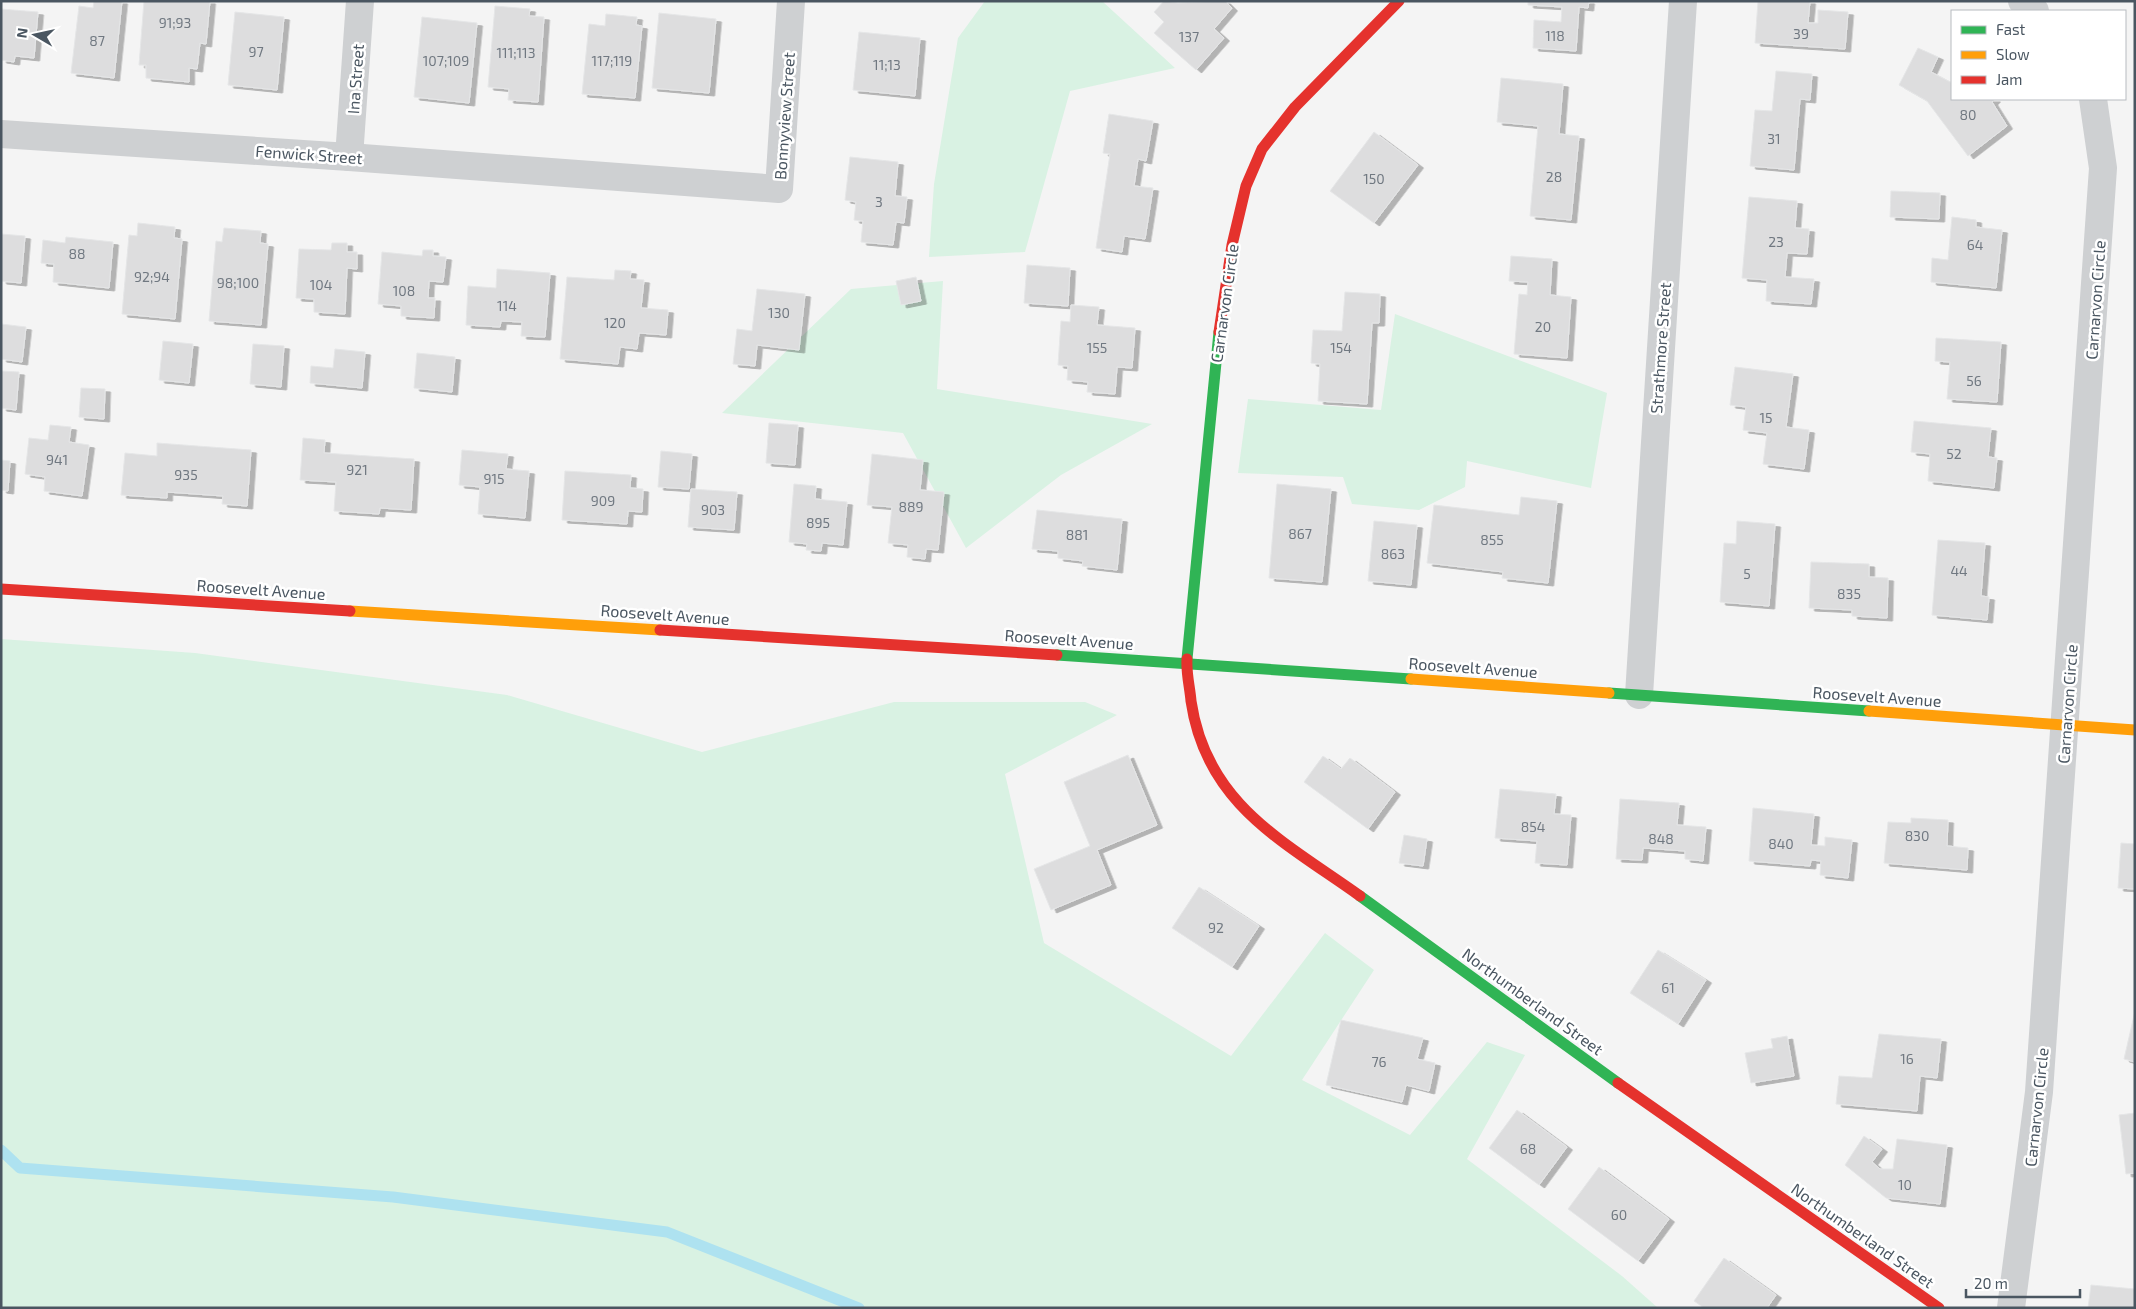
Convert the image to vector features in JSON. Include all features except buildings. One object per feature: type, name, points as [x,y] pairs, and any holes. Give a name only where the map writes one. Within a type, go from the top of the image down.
[{"type":"main road","name":"Carnarvon Circle","points":[[1187,663],[1219,330],[1233,238],[1246,186],[1262,149],[1272,134],[1295,107],[1399,1]]},
{"type":"main road","name":"Roosevelt Avenue","points":[[1,589],[1187,663],[2135,730]]},
{"type":"main road","name":"Northumberland Street","points":[[1187,663],[1192,717],[1199,743],[1221,783],[1235,802],[1254,819],[1704,1145],[1939,1308]]},
{"type":"street","name":"Ina Street","points":[[349,157],[360,1]]},
{"type":"street","name":"Bonnyview Street","points":[[617,177],[779,188],[791,1]]},
{"type":"street","name":"Strathmore Street","points":[[1639,695],[1683,1]]},
{"type":"street","points":[[2022,1],[2035,10]]},
{"type":"street","name":"Carnarvon Circle","points":[[2011,1308],[2039,1092],[2066,725],[2103,168],[2093,100]]},
{"type":"street","name":"Fenwick Street","points":[[1,134],[617,177]]},
{"type":"green space","points":[[985,1],[1102,1],[1175,68],[1070,91],[1025,252],[929,257],[934,184],[958,38]]},
{"type":"green space","points":[[943,281],[937,389],[1152,424],[1061,475],[966,548],[903,433],[722,413],[851,289]]},
{"type":"green space","points":[[1395,314],[1607,393],[1591,488],[1467,461],[1465,487],[1419,510],[1352,504],[1343,477],[1238,473],[1248,399],[1381,410]]},
{"type":"green space","points":[[1,639],[195,653],[507,695],[702,752],[894,702],[1085,702],[1117,715],[1005,774],[1044,943],[1231,1056],[1325,933],[1374,970],[1302,1080],[1410,1135],[1487,1042],[1525,1055],[1467,1159],[1622,1276],[1658,1308],[1,1308]]},
{"type":"waterway","points":[[1,1150],[20,1168],[393,1197],[667,1232],[859,1308]]},
{"type":"traffic: fast","points":[[1187,659],[1219,332]]},
{"type":"traffic: fast","points":[[1057,655],[1411,679]]},
{"type":"traffic: fast","points":[[1609,693],[1869,711]]},
{"type":"traffic: fast","points":[[1360,896],[1618,1083]]},
{"type":"traffic: slow","points":[[350,611],[660,630]]},
{"type":"traffic: slow","points":[[1411,679],[1609,693]]},
{"type":"traffic: slow","points":[[1869,711],[2135,730]]},
{"type":"traffic: jam","points":[[1219,332],[1232,245],[1246,186],[1262,149],[1295,107],[1399,1]]},
{"type":"traffic: jam","points":[[1,589],[350,611]]},
{"type":"traffic: jam","points":[[660,630],[1057,655]]},
{"type":"traffic: jam","points":[[1187,659],[1191,701],[1199,737],[1213,767],[1231,793],[1252,816],[1277,837],[1360,896]]},
{"type":"traffic: jam","points":[[1618,1083],[1939,1308]]}]
